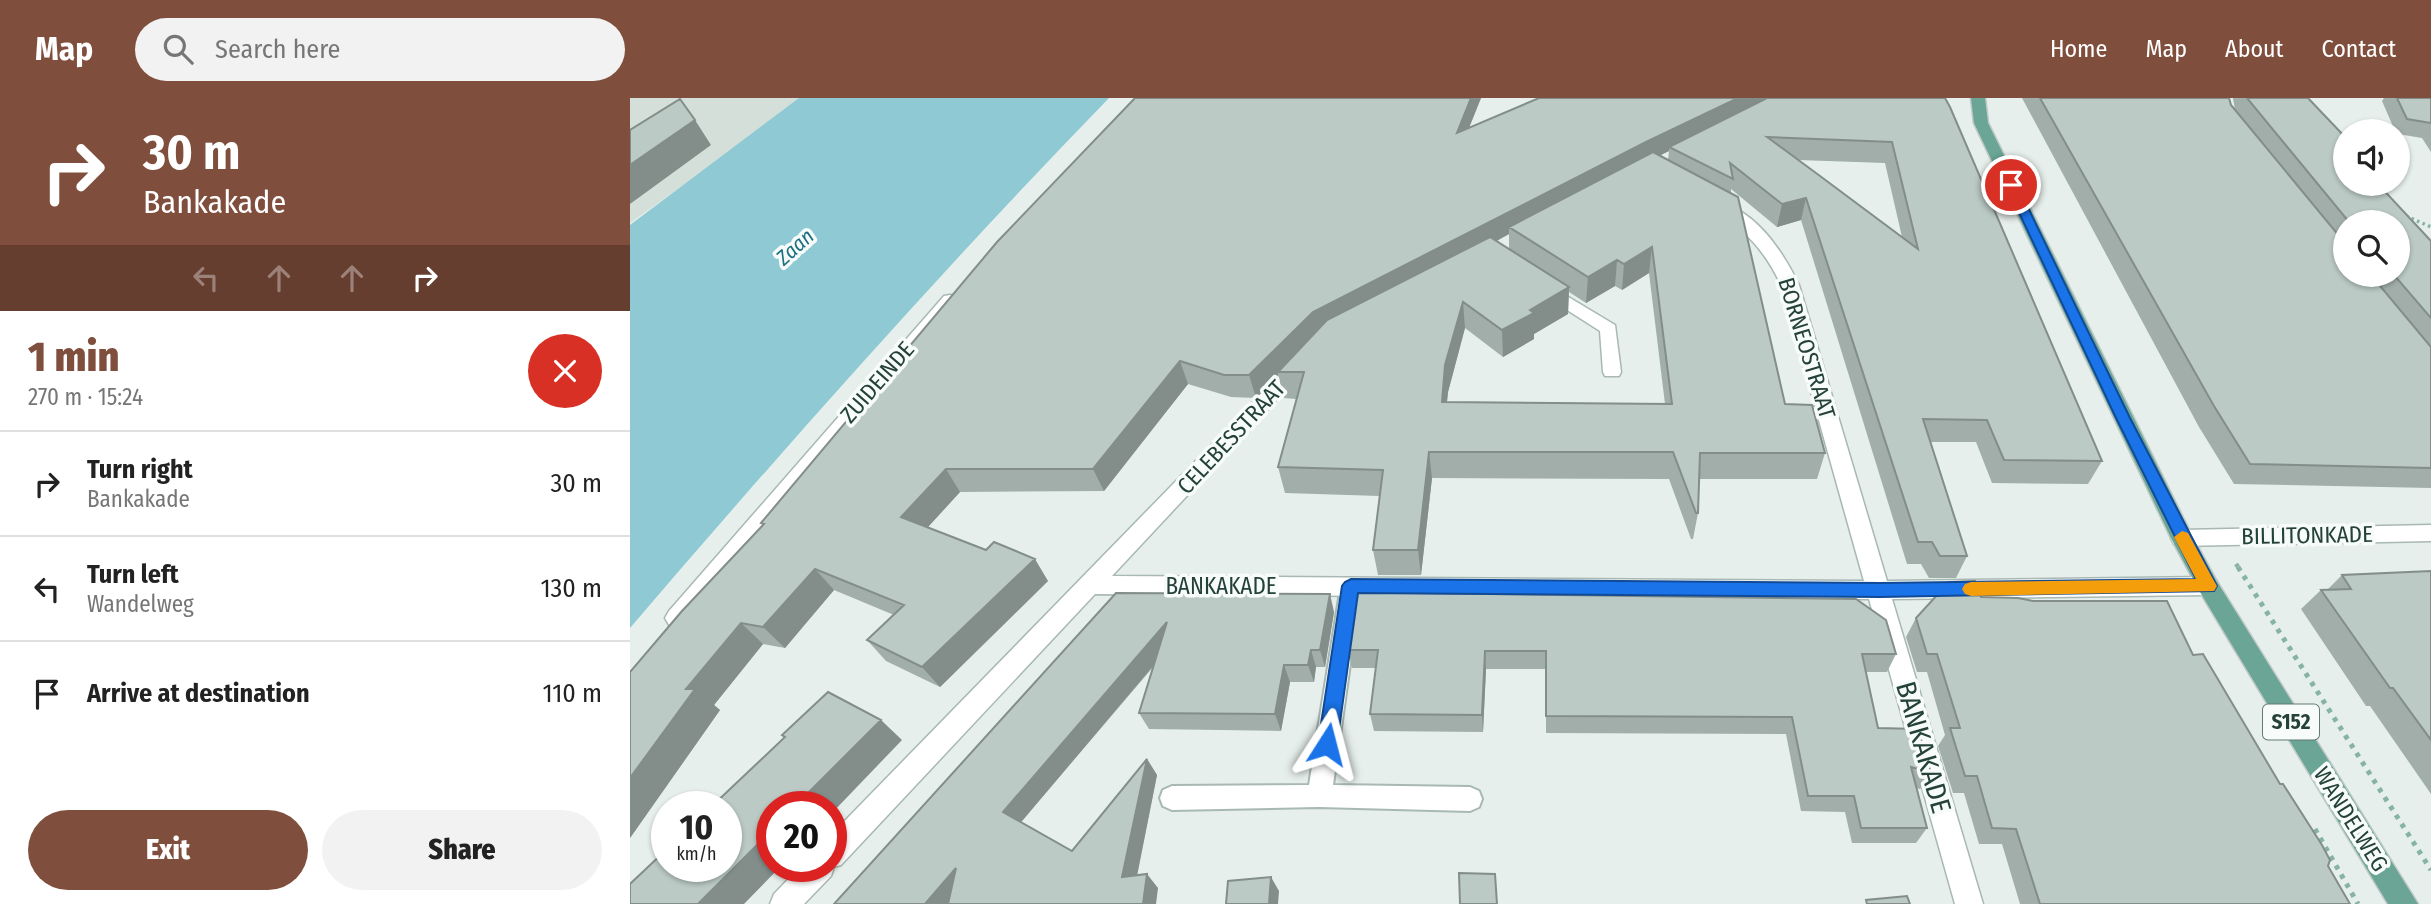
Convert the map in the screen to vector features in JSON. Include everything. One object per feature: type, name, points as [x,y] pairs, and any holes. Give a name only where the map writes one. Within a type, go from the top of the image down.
[{"type":"main road","name":"S152","points":[[1963,98],[1982,123]]},
{"type":"main road","name":"WANDELWEG","points":[[1978,98],[1982,123],[2182,538],[2208,586],[2404,904]]},
{"type":"street","name":"BORNEOSTRAAT","points":[[1705,200],[1738,217],[1761,236],[1782,267],[1790,285],[1880,590]]},
{"type":"street","points":[[1534,280],[1609,330],[1612,372]]},
{"type":"street","name":"ZUIDEINDE","points":[[665,634],[891,365],[966,283]]},
{"type":"street","name":"CELEBESSTRAAT","points":[[847,838],[1317,348]]},
{"type":"street","name":"BILLITONKADE","points":[[2182,538],[2431,533]]},
{"type":"street","name":"BANKAKADE","points":[[1091,585],[1880,590],[2208,586]]},
{"type":"street","name":"BANKAKADE","points":[[1880,590],[1969,904]]},
{"type":"street","points":[[784,904],[805,882]]},
{"type":"lane","points":[[1320,796],[1351,586]]},
{"type":"lane","points":[[1172,798],[1320,796],[1470,799]]},
{"type":"path","points":[[2410,218],[2431,227]]},
{"type":"path","points":[[2219,537],[2431,870]]},
{"type":"shaded area","points":[[630,98],[805,98],[630,223]]},
{"type":"water","name":"Zaan","points":[[799,98],[1109,98],[865,359],[630,628],[630,225]]},
{"type":"building","points":[[1135,98],[1471,98],[1457,133],[1539,98],[1738,98],[1313,312],[1249,375],[1224,375],[1180,361],[1093,469],[946,469],[901,517],[986,550],[994,542],[1035,559],[922,667],[867,640],[904,605],[815,569],[763,627],[741,623],[686,689],[695,689],[630,778],[630,672],[682,611],[764,524],[761,523],[997,242]]},
{"type":"building","points":[[1767,98],[1945,98],[2102,461],[2004,460],[1987,420],[1923,419],[1967,556],[1940,556],[1932,542],[1918,542],[1806,198],[1782,204],[1730,163],[1733,179],[1669,147]],"holes":[[[1767,137],[1892,142],[1918,249]]]},
{"type":"building","points":[[2040,98],[2229,98],[2231,105],[2333,228],[2333,287],[2381,287],[2431,347],[2431,468],[2250,464],[2214,406]]},
{"type":"building","points":[[2247,98],[2308,98],[2333,124],[2333,196],[2389,196],[2402,210],[2339,210]]},
{"type":"building","points":[[2397,98],[2431,98],[2431,123],[2407,119]]},
{"type":"building","points":[[680,99],[695,120],[630,165],[630,130]]},
{"type":"building","points":[[1653,152],[1738,197],[1785,404],[1812,405],[1825,453],[1700,453],[1696,513],[1673,452],[1429,452],[1418,550],[1373,550],[1383,470],[1278,467],[1304,372],[1278,372],[1327,320],[1490,237],[1569,287],[1530,310],[1534,313],[1502,330],[1463,302],[1445,365],[1442,402],[1672,404],[1652,247],[1624,264],[1617,260],[1588,277],[1509,227]]},
{"type":"building","points":[[2410,218],[2431,241],[2431,318],[2404,287],[2410,287]]},
{"type":"building","points":[[2431,571],[2431,740],[2393,688],[2390,688],[2321,590],[2351,589],[2342,575]]},
{"type":"building","points":[[1371,580],[1416,580],[1415,593],[1856,599],[1886,620],[1896,654],[1862,654],[1878,728],[1918,729],[1931,773],[1911,767],[1927,828],[1861,828],[1854,796],[1808,796],[1792,717],[1546,716],[1546,651],[1485,651],[1482,715],[1370,714],[1378,650],[1348,650],[1356,593],[1369,593]]},
{"type":"building","points":[[1975,581],[1981,597],[2033,601],[2167,601],[2193,655],[2203,654],[2280,784],[2283,784],[2322,845],[2330,860],[2328,866],[2350,904],[2040,904],[2016,829],[1992,828],[1977,776],[1965,776],[1950,728],[1960,728],[1937,654],[1927,654],[1916,618],[1949,582]]},
{"type":"building","points":[[1116,593],[1330,594],[1320,650],[1311,650],[1308,665],[1284,665],[1275,714],[1139,713],[1167,622],[1003,812],[1072,851],[1147,759],[1122,877],[1147,874],[1143,904],[948,904],[956,868],[925,904],[834,904]]},
{"type":"building","points":[[828,692],[881,720],[810,791],[756,791],[756,846],[742,860],[742,791],[728,791],[785,737],[782,735]]},
{"type":"building","points":[[651,864],[651,882],[720,882],[698,904],[630,904],[630,884]]},
{"type":"building","points":[[1459,873],[1495,874],[1497,904],[1460,904]]},
{"type":"building","points":[[1271,877],[1269,904],[1226,904],[1228,881]]},
{"type":"building","points":[[1907,896],[1910,904],[1867,904],[1866,900]]},
{"type":"slow traffic","points":[[1971,589],[2208,586],[2182,537]]},
{"type":"route","points":[[1327,744],[1351,586],[1880,590],[2208,586],[2123,418],[2011,185]]}]
